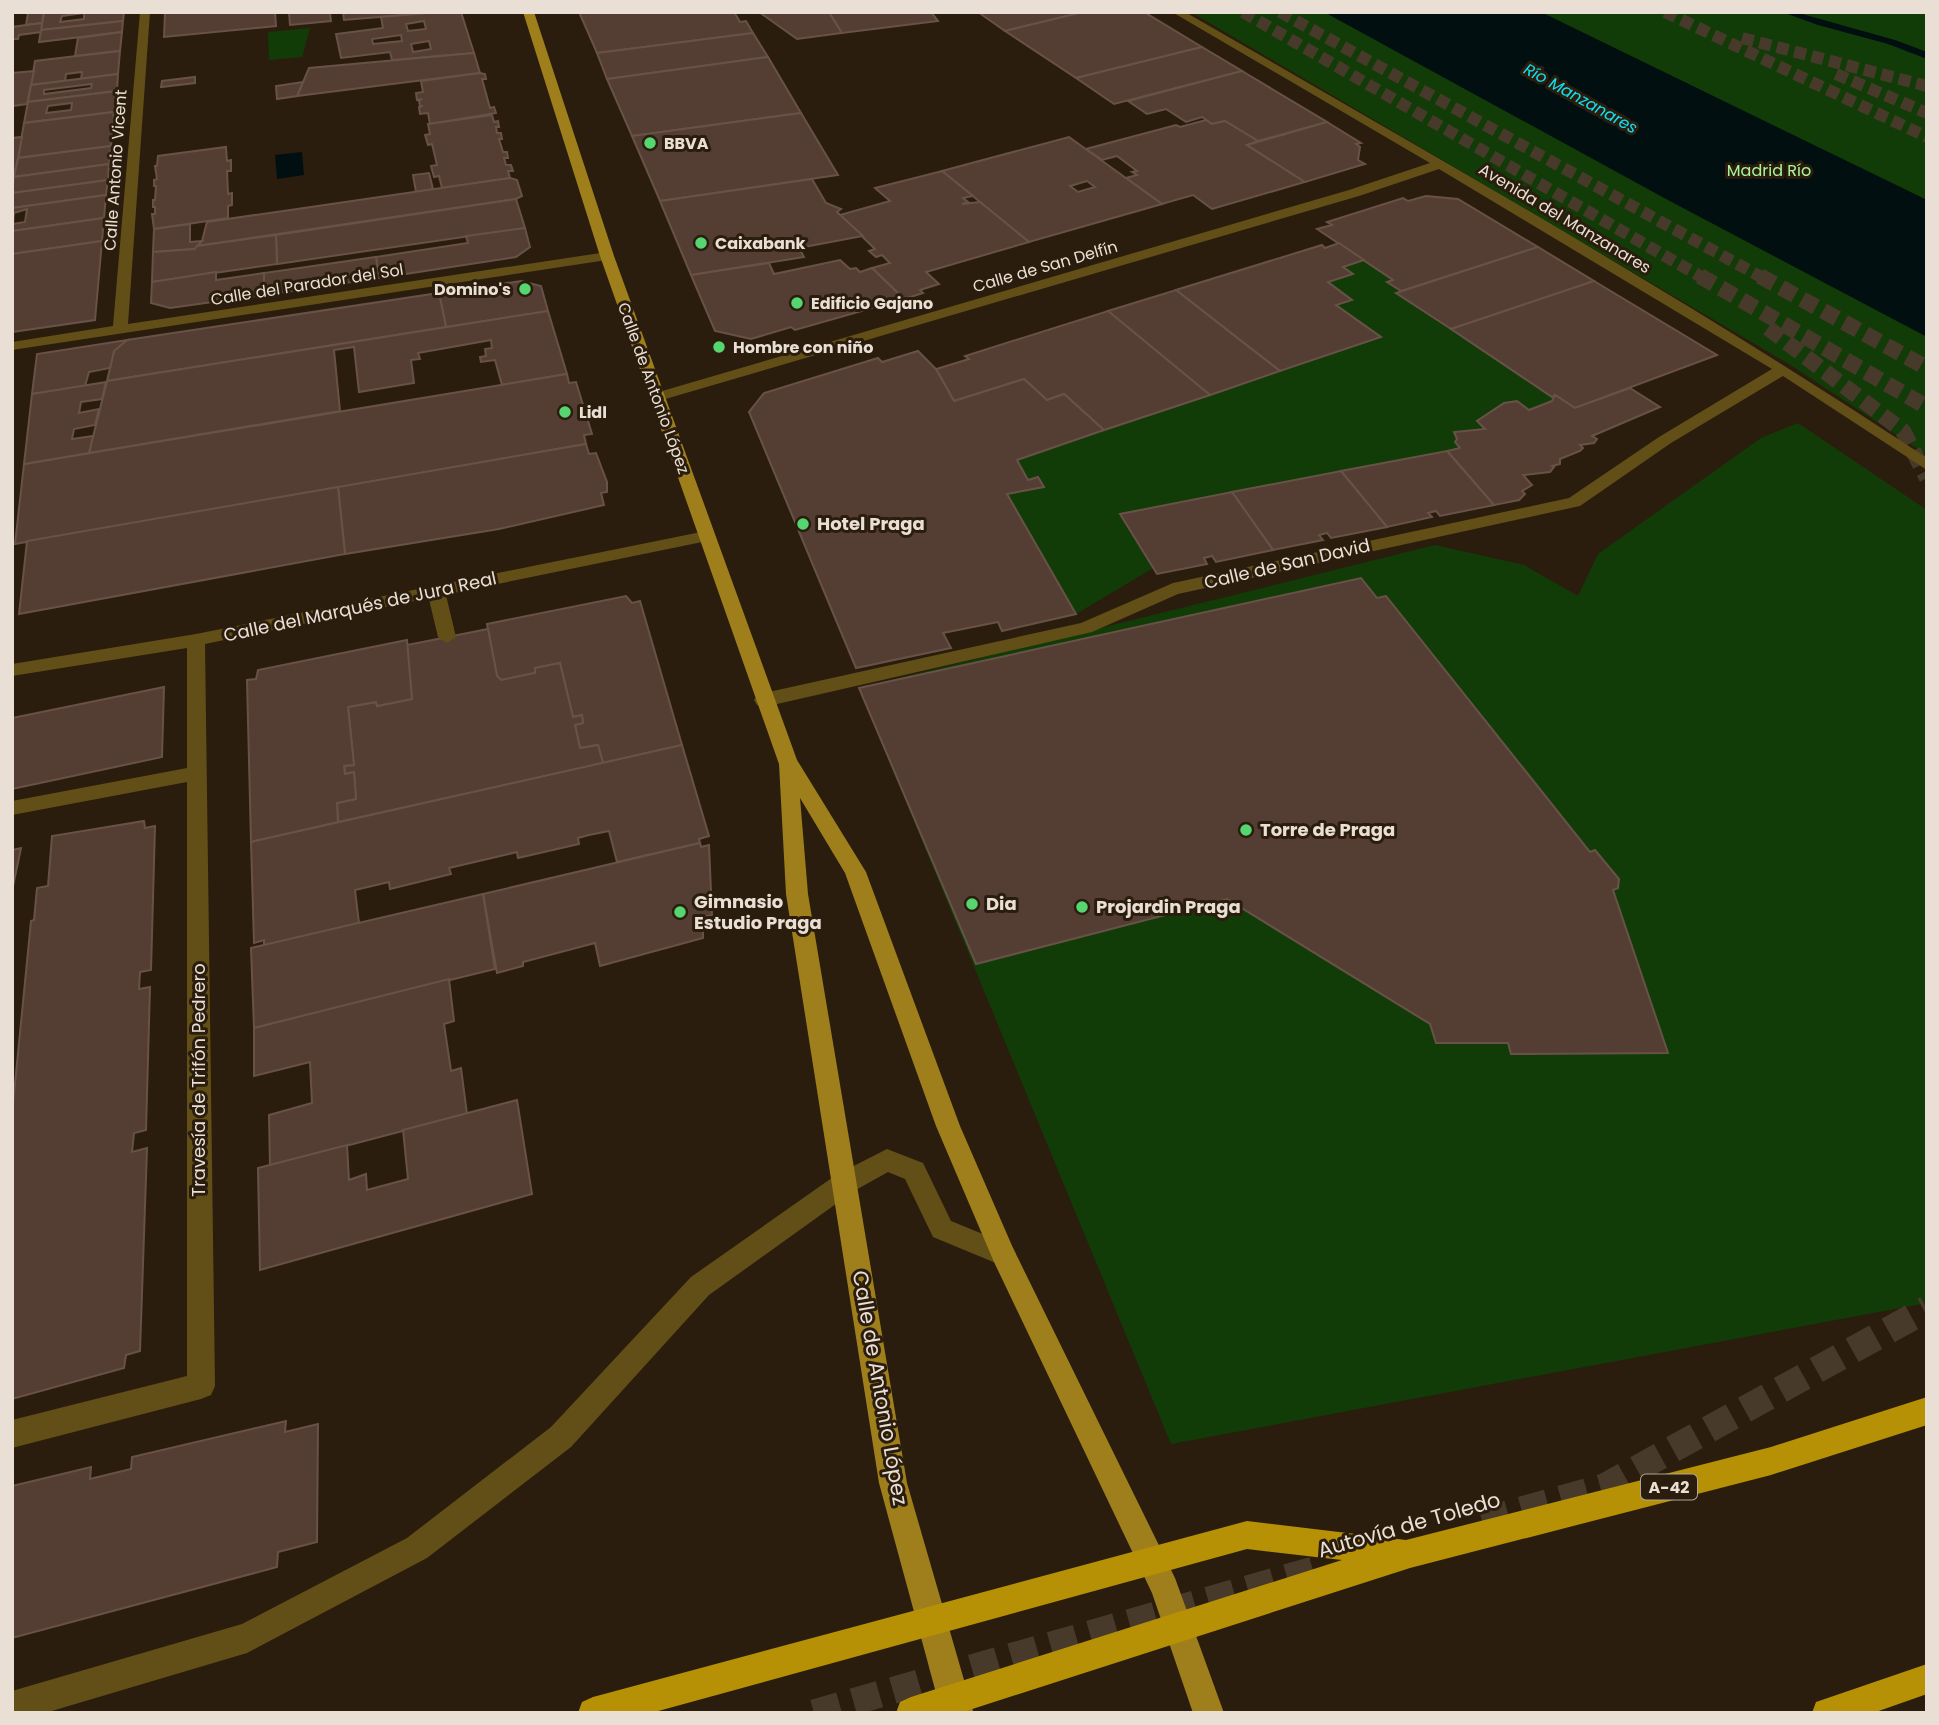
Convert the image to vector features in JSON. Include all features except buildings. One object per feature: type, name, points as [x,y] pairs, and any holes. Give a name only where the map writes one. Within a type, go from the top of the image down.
[{"type":"highway","name":"Autovía de Toledo","points":[[911,1713],[1409,1553],[1771,1461],[1927,1411]]},
{"type":"highway","points":[[593,1713],[1247,1535],[1409,1553]]},
{"type":"highway","points":[[1826,1713],[1927,1679]]},
{"type":"main road","name":"Calle de Antonio López","points":[[528,12],[607,256],[787,761],[855,872],[947,1126],[1003,1254],[1166,1588],[1209,1713]]},
{"type":"main road","name":"Calle de Antonio López","points":[[787,761],[797,894],[892,1483],[957,1713]]},
{"type":"street","name":"Calle Antonio Vicent","points":[[120,330],[145,12]]},
{"type":"street","name":"Avenida del Manzanares","points":[[1177,12],[1441,164],[1783,369],[1927,465]]},
{"type":"street","name":"Calle de San Delfín","points":[[657,397],[1341,197],[1441,164]]},
{"type":"street","name":"Calle del Parador del Sol","points":[[14,346],[607,256]]},
{"type":"street","points":[[12,364],[14,346]]},
{"type":"street","name":"Calle de San David","points":[[764,700],[1086,628],[1173,589],[1574,502],[1665,439],[1783,369]]},
{"type":"street","name":"Calle del Marqués de Jura Real","points":[[12,670],[196,640],[706,536]]},
{"type":"street","points":[[436,592],[447,637]]},
{"type":"street","name":"Travesía de Trifón Pedrero","points":[[12,1434],[201,1386],[196,640]]},
{"type":"street","points":[[12,808],[197,774]]},
{"type":"street","points":[[12,1707],[247,1638],[417,1548],[561,1437],[700,1286],[845,1183],[887,1160],[914,1171],[942,1229],[1003,1254]]},
{"type":"green space","name":"Madrid Río","points":[[1191,12],[1927,12],[1927,455],[1789,364]]},
{"type":"green space","points":[[310,28],[302,57],[269,60],[268,32]]},
{"type":"green space","points":[[1364,260],[1393,280],[1388,282],[1401,291],[1397,294],[1552,397],[1552,401],[1529,410],[1517,401],[1504,403],[1485,429],[1454,432],[1460,448],[1121,514],[1153,568],[1076,614],[1007,494],[1044,487],[1038,477],[1028,480],[1017,460],[1380,337],[1336,305],[1351,300],[1328,282],[1352,274],[1343,267]]},
{"type":"green space","points":[[1798,423],[1927,510],[1927,1303],[1171,1444],[859,688],[1435,545],[1524,565],[1578,596],[1598,554],[1761,438]]},
{"type":"water","name":"Río Manzanares","points":[[1324,12],[1541,12],[1927,200],[1927,337],[1666,199]]},
{"type":"water","points":[[302,152],[304,175],[277,179],[275,155]]},
{"type":"waterway","points":[[1786,12],[1892,42],[1927,56]]},
{"type":"tunnel","points":[[1243,12],[1703,278]]},
{"type":"tunnel","points":[[1280,12],[1763,278]]},
{"type":"tunnel","points":[[1665,12],[1927,137]]},
{"type":"tunnel","points":[[1742,38],[1927,86]]},
{"type":"tunnel","points":[[1836,74],[1927,113]]},
{"type":"tunnel","points":[[1700,276],[1927,407]]},
{"type":"tunnel","points":[[1760,276],[1927,368]]},
{"type":"tunnel","points":[[1768,328],[1903,431],[1927,478]]},
{"type":"tunnel","points":[[1482,1521],[1604,1487],[1927,1309]]},
{"type":"tunnel","points":[[814,1713],[1317,1569]]},
{"type":"place","name":"BBVA","points":[[650,143]]},
{"type":"place","name":"Caixabank","points":[[701,243]]},
{"type":"place","name":"Domino's","points":[[525,289]]},
{"type":"place","name":"Edificio Gajano","points":[[797,303]]},
{"type":"place","name":"Hombre con niño","points":[[719,347]]},
{"type":"place","name":"Lidl","points":[[565,412]]},
{"type":"place","name":"Hotel Praga","points":[[803,524]]},
{"type":"place","name":"Torre de Praga","points":[[1246,830]]},
{"type":"place","name":"Dia","points":[[972,904]]},
{"type":"place","name":"Projardin Praga","points":[[1082,907]]},
{"type":"place","name":"Gimnasio Estudio Praga","points":[[680,912]]}]
